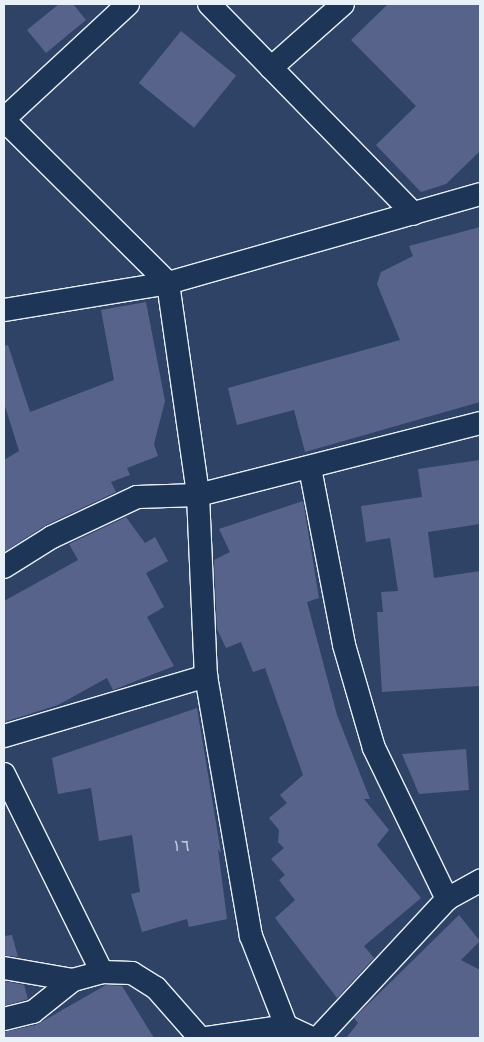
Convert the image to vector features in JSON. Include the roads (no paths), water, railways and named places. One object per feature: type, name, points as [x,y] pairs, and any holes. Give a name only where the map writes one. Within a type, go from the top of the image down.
[{"type":"street","points":[[128,4],[4,120],[168,283],[198,495],[206,676],[251,936],[286,1026]]},
{"type":"street","points":[[209,4],[414,214]]},
{"type":"street","points":[[271,68],[343,4]]},
{"type":"street","points":[[4,310],[168,283],[480,194]]},
{"type":"street","points":[[4,567],[52,537],[137,497],[198,495],[310,468],[480,423]]},
{"type":"street","points":[[310,468],[344,645],[374,748],[447,899]]},
{"type":"street","points":[[4,736],[206,676]]},
{"type":"street","points":[[4,774],[102,972]]},
{"type":"street","points":[[318,1038],[447,899],[480,881]]},
{"type":"street","points":[[4,968],[73,980]]},
{"type":"street","points":[[4,1019],[33,1012],[73,980],[102,972],[132,973],[156,988],[200,1038]]},
{"type":"street","points":[[207,1038],[286,1026],[312,1038]]}]
